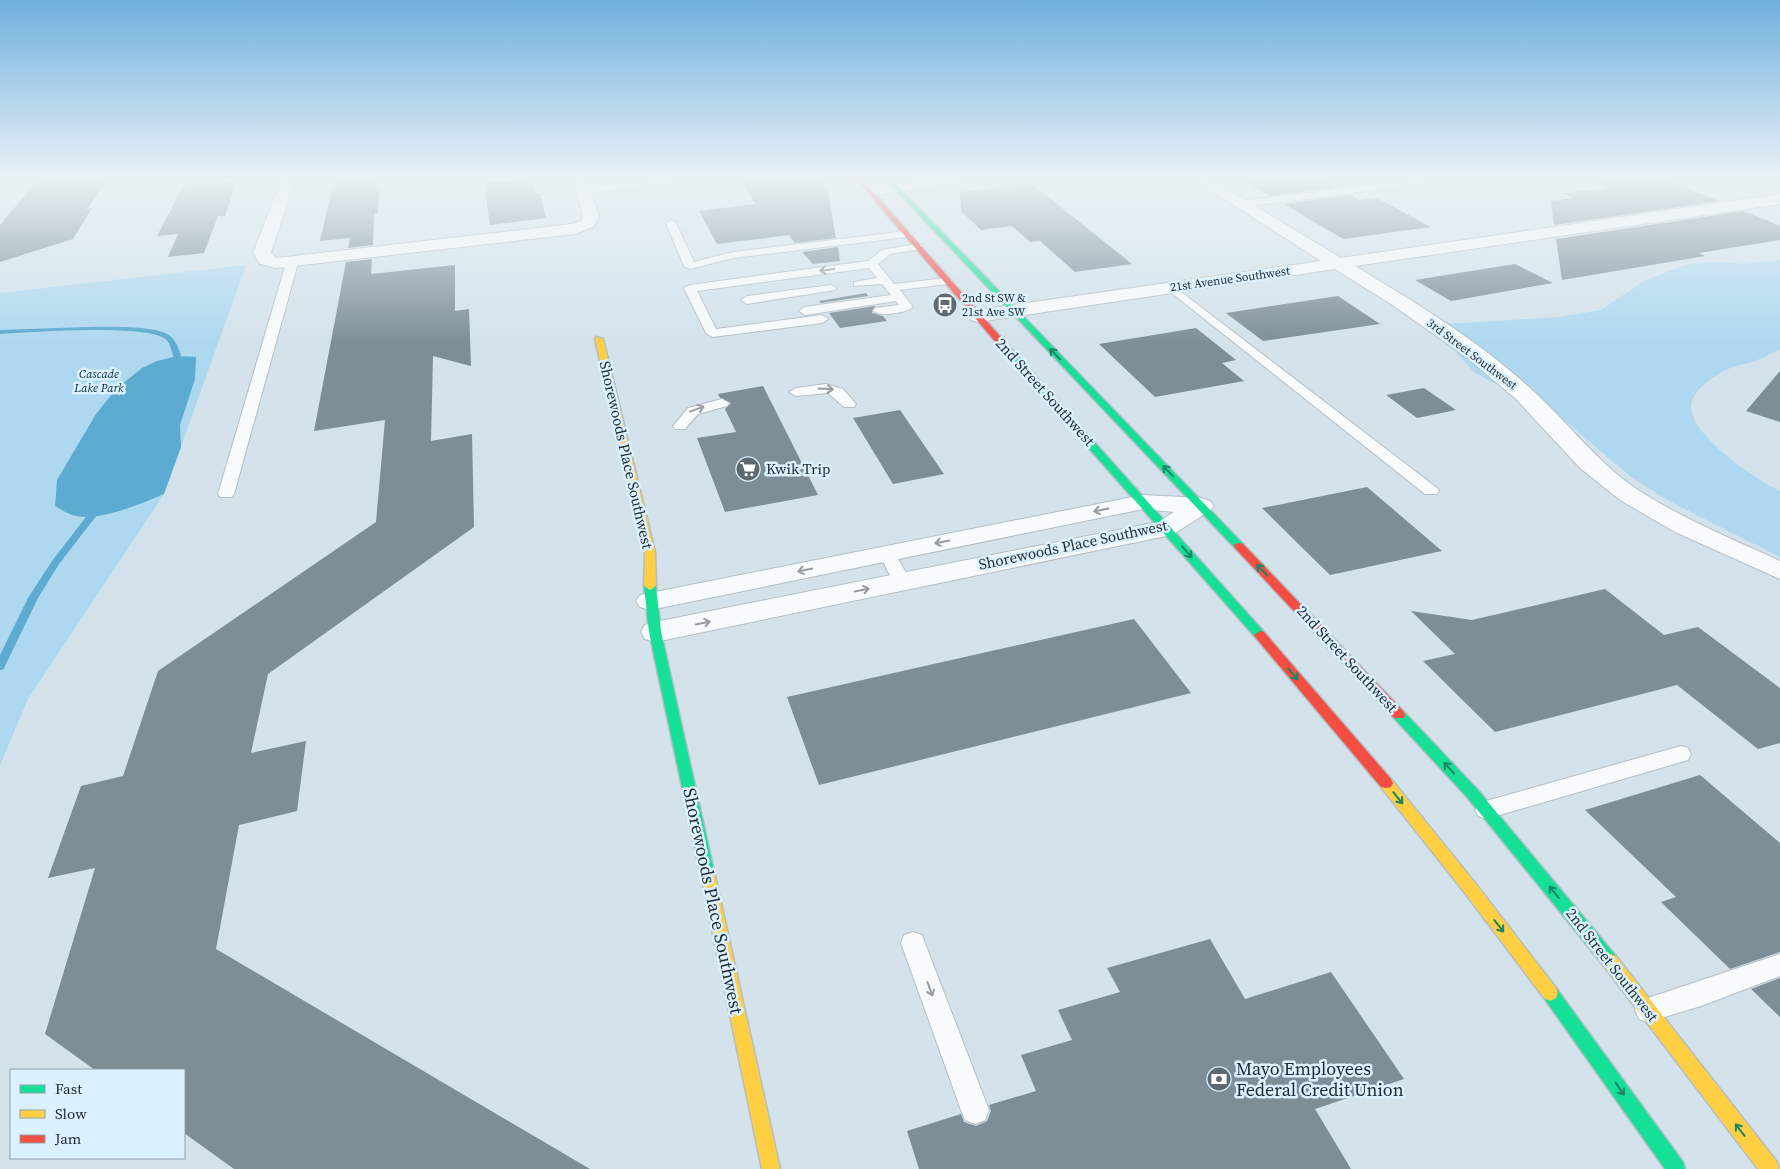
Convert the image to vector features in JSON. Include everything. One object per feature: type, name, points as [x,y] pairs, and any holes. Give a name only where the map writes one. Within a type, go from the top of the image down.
[{"type":"main road","name":"2nd Street Southwest","points":[[907,235],[946,281],[1166,528],[1326,713],[1452,865],[1592,1050],[1676,1169]]},
{"type":"main road","name":"2nd Street Southwest","points":[[942,235],[1429,746],[1486,810],[1648,1010],[1770,1169]]},
{"type":"main road","name":"Shorewoods Place Southwest","points":[[599,339],[650,552],[650,601],[655,632],[771,1169]]},
{"type":"street","points":[[269,235],[262,256],[271,262],[292,263],[535,235]]},
{"type":"street","name":"3rd Street Southwest","points":[[1291,235],[1439,328],[1508,380],[1535,405],[1588,463],[1629,495],[1684,527],[1780,571]]},
{"type":"street","name":"21st Avenue Southwest","points":[[978,316],[1534,235]]},
{"type":"street","name":"Shorewoods Place Southwest","points":[[650,601],[1143,502],[1201,506]]},
{"type":"street","name":"Shorewoods Place Southwest","points":[[655,632],[1166,528],[1201,506]]},
{"type":"lane","points":[[676,235],[690,266],[733,255],[902,235]]},
{"type":"lane","points":[[872,264],[877,256],[889,250],[918,247]]},
{"type":"lane","points":[[226,494],[292,263]]},
{"type":"lane","points":[[872,264],[690,288],[712,333],[946,281]]},
{"type":"lane","points":[[872,264],[896,293]]},
{"type":"lane","points":[[736,282],[760,322]]},
{"type":"lane","points":[[858,284],[896,293]]},
{"type":"lane","points":[[747,300],[831,288]]},
{"type":"lane","points":[[1172,288],[1431,491]]},
{"type":"lane","points":[[879,311],[896,293]]},
{"type":"lane","points":[[760,322],[806,321],[822,318]]},
{"type":"lane","points":[[796,392],[831,388],[842,393],[849,404]]},
{"type":"lane","points":[[680,426],[687,414],[692,410],[722,403]]},
{"type":"lane","points":[[887,553],[902,582]]},
{"type":"lane","points":[[1486,810],[1680,754]]},
{"type":"lane","points":[[912,943],[975,1110]]},
{"type":"lane","points":[[1648,1010],[1701,994],[1780,965]]},
{"type":"green space","points":[[1780,260],[1780,350],[1752,362],[1727,369],[1709,380],[1695,395],[1692,401],[1692,413],[1698,426],[1709,440],[1739,466],[1780,491],[1780,557],[1669,501],[1630,476],[1538,398],[1491,382],[1473,371],[1439,333],[1445,324],[1559,317],[1601,310],[1644,281],[1688,264],[1718,262],[1744,264]]},
{"type":"green space","name":"Cascade Lake Park","points":[[246,265],[164,494],[28,699],[0,765],[0,293]]},
{"type":"shaded area","points":[[177,356],[196,357],[195,379],[180,425],[181,447],[164,494],[106,515],[82,517],[72,515],[55,506],[57,480],[96,414],[116,389],[142,368],[157,361]]},
{"type":"building","points":[[0,235],[76,235],[73,239],[0,262]]},
{"type":"building","points":[[178,235],[211,235],[204,253],[168,257]]},
{"type":"building","points":[[321,235],[373,235],[373,245],[348,248],[350,238],[320,241]]},
{"type":"building","points":[[712,235],[835,235],[836,238],[795,243],[789,235],[717,244]]},
{"type":"building","points":[[1022,235],[1095,235],[1132,264],[1075,272],[1040,241],[1030,242]]},
{"type":"building","points":[[1336,235],[1376,235],[1343,239]]},
{"type":"building","points":[[1586,235],[1780,235],[1780,240],[1699,253],[1705,256],[1562,280],[1556,239]]},
{"type":"building","points":[[838,247],[840,261],[813,264],[802,252]]},
{"type":"building","points":[[372,259],[371,274],[455,265],[455,311],[469,309],[471,366],[433,356],[431,441],[472,434],[474,527],[268,674],[251,753],[306,741],[297,811],[239,825],[216,949],[590,1169],[234,1169],[185,1134],[185,1069],[94,1069],[45,1034],[95,868],[48,878],[81,786],[123,776],[158,671],[376,522],[385,420],[314,431],[346,262]]},
{"type":"building","points":[[1515,264],[1553,283],[1451,301],[1415,280]]},
{"type":"building","points":[[866,293],[868,296],[821,303],[819,301]]},
{"type":"building","points":[[1338,296],[1380,324],[1263,341],[1226,313]]},
{"type":"building","points":[[875,306],[872,313],[883,316],[887,321],[840,328],[829,313]]},
{"type":"building","points":[[1196,328],[1236,360],[1222,363],[1244,381],[1155,397],[1099,344]]},
{"type":"building","points":[[1780,371],[1780,422],[1746,411]]},
{"type":"building","points":[[763,386],[818,495],[725,512],[697,438],[736,432],[725,409],[731,403],[720,398],[718,394]]},
{"type":"building","points":[[1424,388],[1456,410],[1417,418],[1386,395]]},
{"type":"building","points":[[900,410],[944,474],[893,484],[853,418]]},
{"type":"building","points":[[1367,487],[1442,551],[1330,575],[1262,508]]},
{"type":"building","points":[[1605,589],[1664,635],[1698,627],[1780,688],[1780,743],[1758,749],[1677,685],[1495,732],[1423,661],[1455,654],[1411,611],[1472,620]]},
{"type":"building","points":[[1134,619],[1191,693],[819,785],[787,697]]},
{"type":"building","points":[[1700,775],[1780,843],[1780,952],[1730,969],[1661,902],[1676,897],[1585,810]]},
{"type":"building","points":[[1210,939],[1245,999],[1331,972],[1404,1079],[1315,1109],[1351,1169],[919,1169],[907,1131],[961,1114],[964,1122],[976,1126],[987,1121],[991,1111],[989,1105],[1036,1091],[1021,1055],[1072,1040],[1058,1010],[1120,992],[1107,968]]},
{"type":"building","points":[[1780,978],[1780,1017],[1751,989]]},
{"type":"waterway","points":[[0,332],[86,329],[155,332],[168,338],[177,356]]},
{"type":"waterway","points":[[0,666],[33,598],[55,563],[92,515]]},
{"type":"traffic: fast","points":[[941,235],[1239,546]]},
{"type":"traffic: fast","points":[[1009,352],[1260,635]]},
{"type":"traffic: fast","points":[[650,586],[655,632],[708,876]]},
{"type":"traffic: fast","points":[[1399,715],[1472,793],[1610,961]]},
{"type":"traffic: fast","points":[[1550,993],[1676,1169]]},
{"type":"traffic: slow","points":[[599,339],[650,552],[650,586]]},
{"type":"traffic: slow","points":[[1386,783],[1470,888],[1550,993]]},
{"type":"traffic: slow","points":[[708,876],[771,1169]]},
{"type":"traffic: slow","points":[[1610,961],[1770,1169]]},
{"type":"traffic: jam","points":[[907,235],[1009,352]]},
{"type":"traffic: jam","points":[[1239,546],[1399,715]]},
{"type":"traffic: jam","points":[[1260,635],[1386,783]]},
{"type":"place","name":"2nd St SW & 21st Ave SW","points":[[945,305]]},
{"type":"place","name":"Kwik Trip","points":[[748,469]]},
{"type":"place","name":"Mayo Employees Federal Credit Union","points":[[1219,1079]]}]
